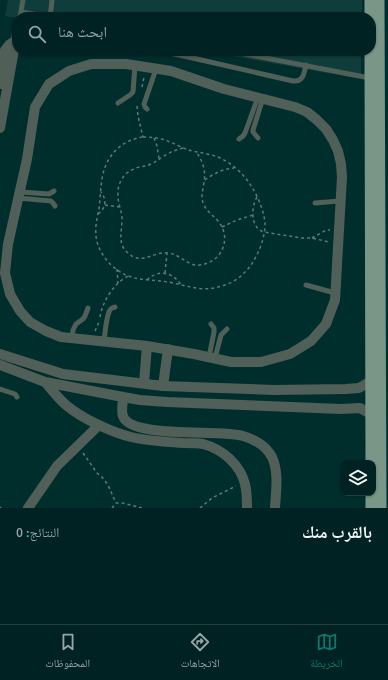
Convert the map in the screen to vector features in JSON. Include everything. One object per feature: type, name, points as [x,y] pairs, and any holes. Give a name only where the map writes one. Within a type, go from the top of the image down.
[{"type":"main road","points":[[370,0],[370,12]]},
{"type":"main road","points":[[379,0],[382,508]]},
{"type":"main road","points":[[370,56],[371,460]]},
{"type":"main road","points":[[371,496],[371,508]]},
{"type":"street","points":[[0,93],[5,50],[12,41]]},
{"type":"street","points":[[0,128],[12,56]]},
{"type":"street","points":[[91,64],[126,64],[135,66],[171,71],[224,89],[295,107],[307,112],[317,120],[326,129],[333,140],[342,164],[335,300],[326,324],[311,341],[290,354],[261,362],[231,362],[168,349],[61,337],[30,322],[20,311],[10,294],[5,273],[8,244],[27,159],[35,108],[50,84],[69,71],[91,64]]},
{"type":"street","points":[[144,383],[147,346]]},
{"type":"street","points":[[163,386],[168,349]]},
{"type":"street","points":[[0,354],[63,374],[163,386],[274,390],[346,389],[358,388],[371,381]]},
{"type":"street","points":[[0,365],[45,382],[140,400],[341,409],[360,408],[371,414]]},
{"type":"street","points":[[45,382],[67,405],[79,414],[100,425],[130,436],[152,441],[203,444],[223,453],[239,468],[245,482],[247,508]]},
{"type":"street","points":[[274,390],[274,406]]},
{"type":"street","points":[[123,397],[123,416],[128,422],[135,426],[157,431],[243,436],[260,443],[271,456],[276,469],[275,508]]},
{"type":"street","points":[[28,508],[57,466],[100,425]]},
{"type":"lane","points":[[20,12],[23,0]]},
{"type":"lane","points":[[51,12],[52,0]]},
{"type":"lane","points":[[187,56],[296,82],[302,79],[306,66]]},
{"type":"lane","points":[[255,56],[370,78]]},
{"type":"lane","points":[[118,103],[133,92],[135,66]]},
{"type":"lane","points":[[147,109],[144,104],[156,69]]},
{"type":"lane","points":[[258,138],[254,135],[253,130],[260,98]]},
{"type":"lane","points":[[239,139],[245,133],[260,98]]},
{"type":"lane","points":[[19,195],[49,194],[54,191]]},
{"type":"lane","points":[[19,195],[51,201],[55,206]]},
{"type":"lane","points":[[315,203],[340,201]]},
{"type":"lane","points":[[306,284],[335,293]]},
{"type":"lane","points":[[72,338],[73,330],[76,324],[83,319],[88,308]]},
{"type":"lane","points":[[104,341],[108,316],[110,310],[115,308]]},
{"type":"lane","points":[[210,324],[214,328],[212,358]]},
{"type":"lane","points":[[212,358],[221,335],[228,329]]},
{"type":"lane","points":[[0,389],[17,396]]},
{"type":"path","points":[[143,137],[163,140],[183,148],[214,156],[235,168],[247,180],[257,197],[264,217],[264,232],[258,254],[249,269],[240,277],[223,286],[211,289],[196,289],[164,281],[147,280],[129,276],[112,265],[104,256],[96,236],[105,166],[116,150],[126,142],[143,137]]},
{"type":"path","points":[[154,138],[159,159]]},
{"type":"path","points":[[183,148],[168,153],[147,166],[132,169],[121,181],[118,190],[122,220],[120,238],[128,254],[136,258],[140,259],[167,253],[174,254],[196,265],[205,264],[209,263],[217,256],[223,246],[224,236],[222,227],[219,221],[208,211],[203,202],[202,191],[205,180],[205,170],[197,152]]},
{"type":"path","points":[[205,180],[216,173],[235,168]]},
{"type":"path","points":[[98,214],[103,210],[105,204],[105,197],[101,191]]},
{"type":"path","points":[[257,197],[253,207],[253,215],[257,228],[260,230],[264,232],[338,243]]},
{"type":"path","points":[[105,204],[120,207]]},
{"type":"path","points":[[222,227],[253,215]]},
{"type":"path","points":[[312,238],[326,230],[338,230]]},
{"type":"path","points":[[165,273],[167,253]]},
{"type":"path","points":[[117,269],[118,283],[129,276]]},
{"type":"path","points":[[147,280],[157,274],[165,273],[173,276],[181,285]]},
{"type":"path","points":[[78,446],[97,473],[108,485],[116,503]]},
{"type":"path","points":[[200,508],[212,498],[245,482]]},
{"type":"path","points":[[112,508],[116,503]]},
{"type":"path","points":[[116,503],[142,508]]},
{"type":"shaded area","points":[[8,0],[362,0],[362,12],[12,12],[12,17],[5,16]]},
{"type":"shaded area","points":[[232,56],[361,56],[361,79]]}]
